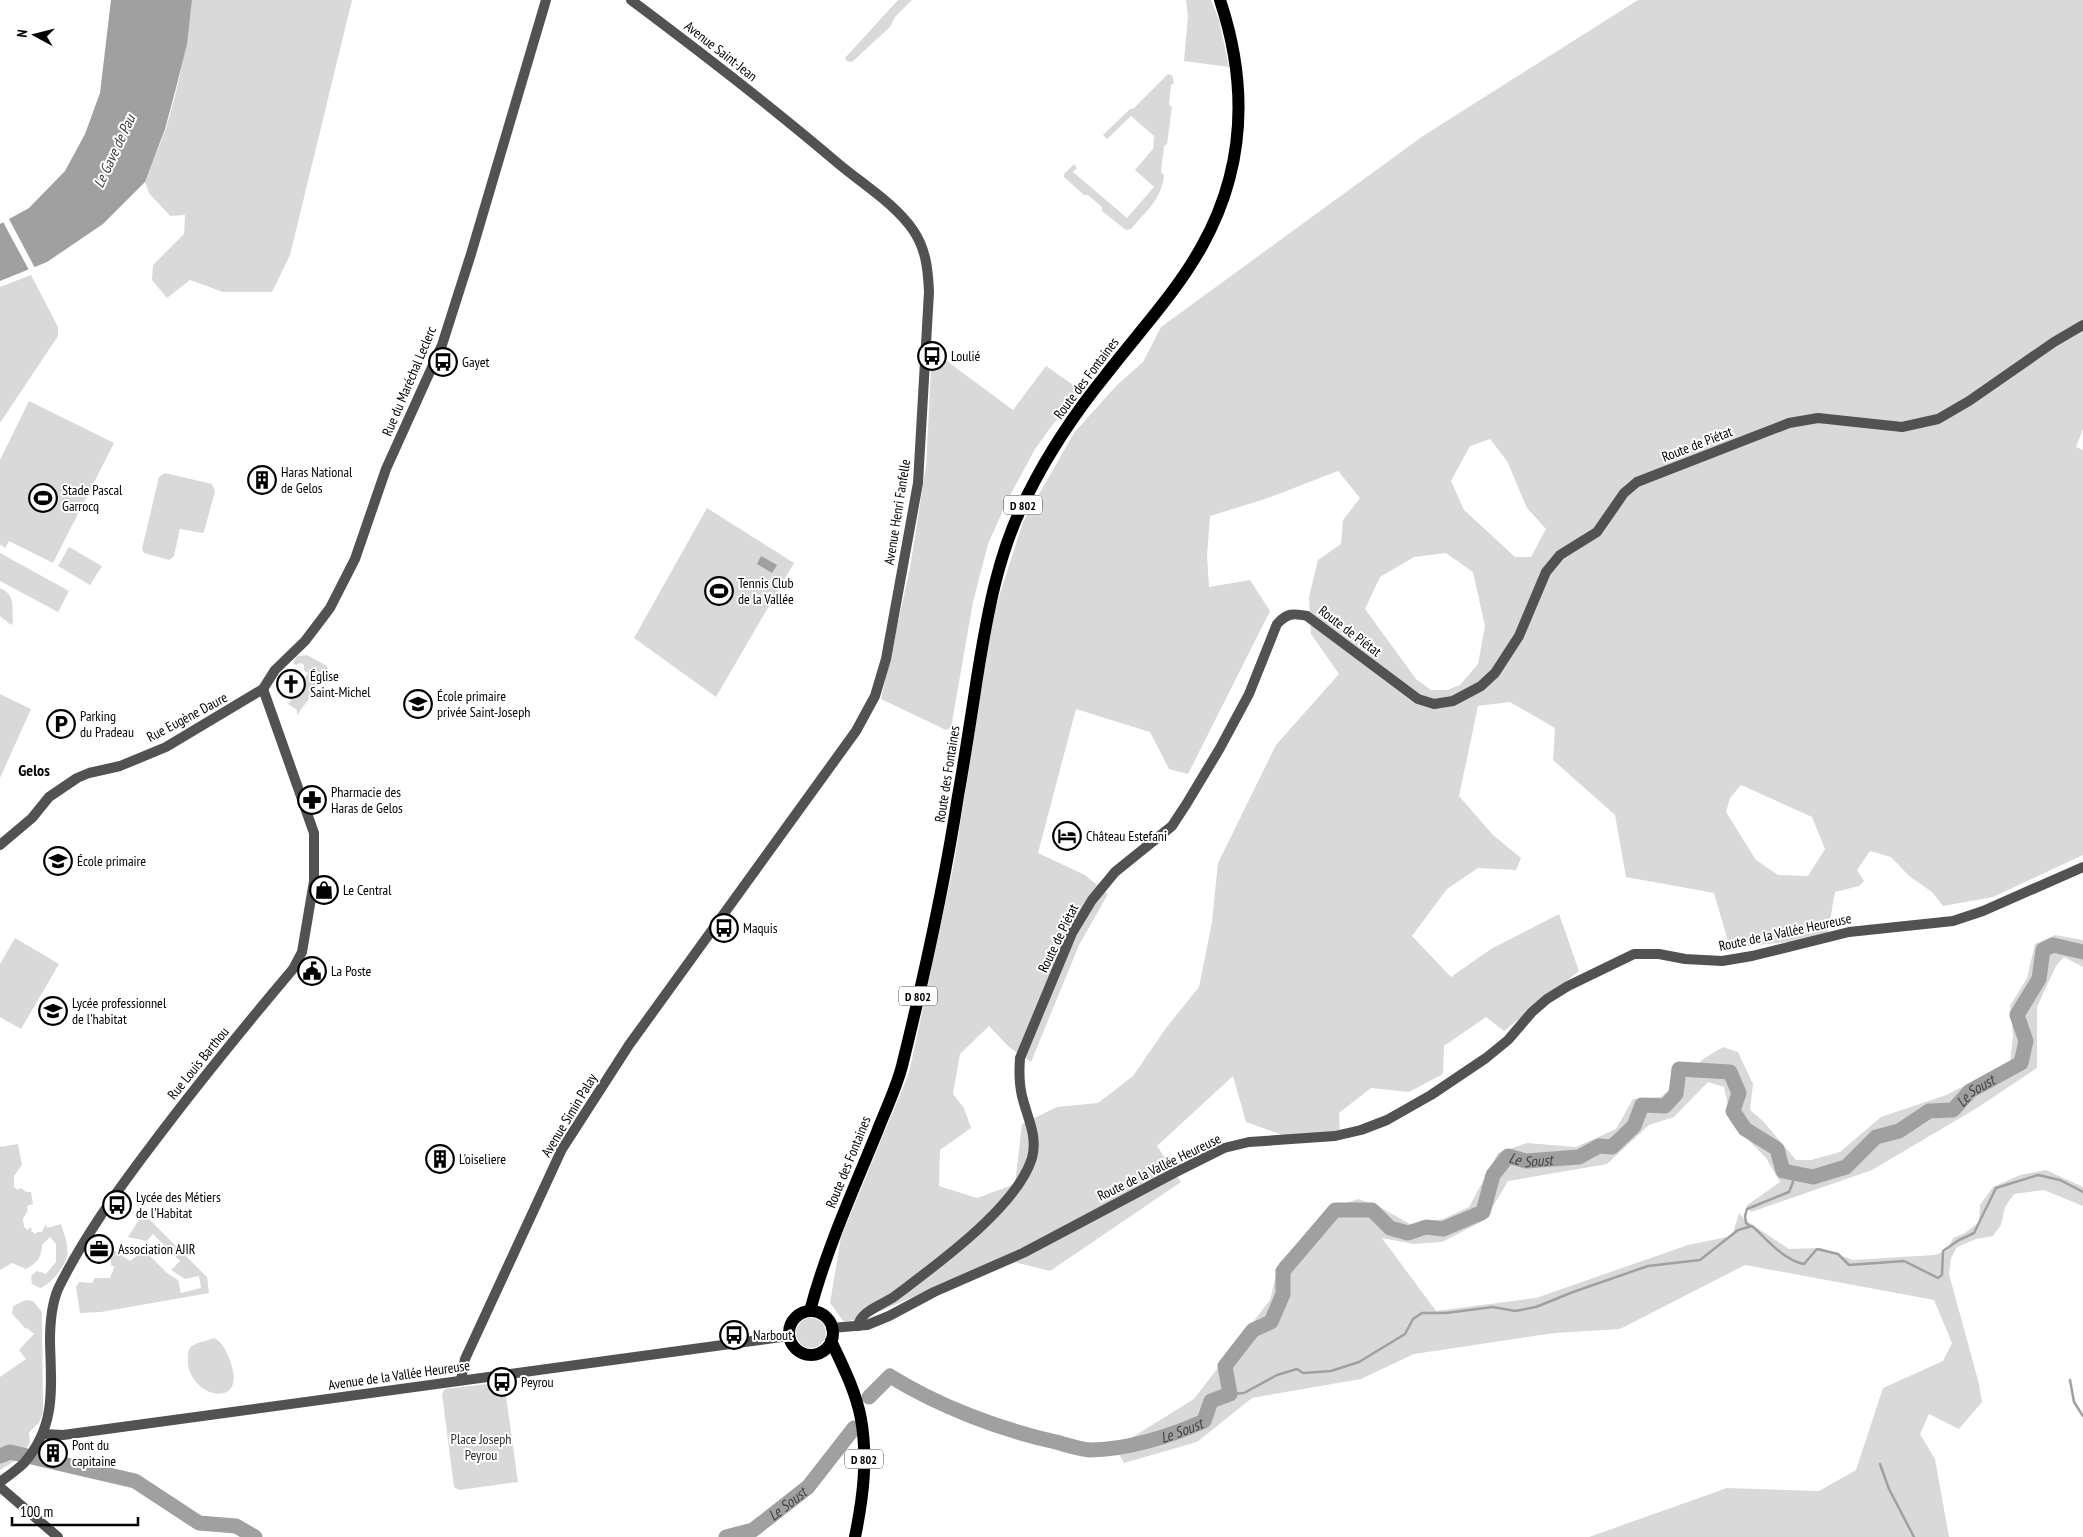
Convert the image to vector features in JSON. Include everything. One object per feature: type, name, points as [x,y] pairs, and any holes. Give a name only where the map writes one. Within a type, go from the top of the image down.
[{"type":"main road","name":"Route des Fontaines","points":[[816,1313],[826,1258],[901,1072],[950,849],[987,616],[1010,538],[1025,499],[1046,459],[1077,412],[1184,275],[1201,248],[1222,201],[1233,162],[1239,129],[1238,81],[1230,30],[1220,0]]},
{"type":"main road","points":[[816,1313],[826,1318],[831,1328],[831,1341],[824,1351],[818,1354],[808,1355],[796,1350],[789,1336],[790,1324],[799,1315],[816,1313]]},
{"type":"main road","name":"D 802","points":[[831,1341],[850,1383],[861,1419],[864,1462],[862,1504],[855,1537]]},
{"type":"main road","name":"D 802","points":[[818,1354],[831,1362],[850,1383]]},
{"type":"street","name":"Rue du Maréchal Leclerc","points":[[263,689],[275,670],[317,627],[341,588],[355,559],[386,469],[442,345],[471,254],[546,0]]},
{"type":"street","name":"Avenue Saint-Jean","points":[[631,0],[707,56],[792,125]]},
{"type":"street","name":"Avenue Henri Fanfelle","points":[[744,888],[856,731],[875,696],[886,659],[918,482],[929,292],[928,270],[922,245],[902,217],[792,125]]},
{"type":"street","name":"Route de Piétat","points":[[858,1326],[859,1321],[864,1315],[890,1300],[910,1285],[989,1220],[1021,1182],[1032,1159],[1035,1141],[1018,1078],[1020,1058],[1072,933],[1092,900],[1115,872],[1172,826],[1220,748],[1245,702],[1277,624],[1284,616],[1292,613],[1307,616],[1418,699],[1434,704],[1453,701],[1481,686],[1495,673],[1519,636],[1546,572],[1560,555],[1597,532],[1624,493],[1637,482],[1789,423],[1818,418],[1902,427],[1938,419],[1969,401],[2054,342],[2083,325]]},
{"type":"street","name":"Rue Eugène Daure","points":[[0,845],[32,818],[49,797],[78,778],[89,773],[120,766],[166,746],[263,689]]},
{"type":"street","name":"Rue Louis Barthou","points":[[0,1482],[23,1464],[43,1434],[49,1417],[51,1312],[58,1290],[78,1253],[129,1176],[197,1086],[293,969],[302,952],[314,880],[314,833],[263,689]]},
{"type":"street","name":"Route de la Vallée Heureuse","points":[[831,1328],[867,1325],[889,1316],[934,1292],[1009,1260],[1224,1148],[1249,1142],[1335,1136],[1361,1130],[1388,1120],[1486,1058],[1508,1040],[1532,1012],[1547,999],[1568,986],[1634,954],[1660,954],[1686,960],[1722,961],[1752,956],[1849,932],[1953,920],[1983,911],[2083,867]]},
{"type":"street","name":"Avenue Simin Palay","points":[[461,1380],[465,1360],[562,1149],[629,1045],[744,888]]},
{"type":"street","name":"Avenue de la Vallée Heureuse","points":[[43,1434],[63,1435],[789,1336]]},
{"type":"street","points":[[0,1487],[58,1537]]},
{"type":"green space","points":[[192,0],[352,0],[290,255],[272,292],[223,292],[190,280],[167,298],[152,280],[153,265],[184,234],[185,215],[170,216],[149,193],[145,182],[166,128],[175,97],[185,49]]},
{"type":"green space","points":[[898,0],[912,0],[895,17],[890,27],[852,62],[847,61],[845,58]]},
{"type":"green space","points":[[1186,0],[1211,0],[1219,20],[1229,67],[1184,61],[1188,16]]},
{"type":"green space","points":[[1638,0],[2083,0],[2083,429],[2076,447],[2083,450],[2083,855],[1993,897],[1943,906],[1932,892],[1909,876],[1891,857],[1870,851],[1857,870],[1864,881],[1859,886],[1835,892],[1827,938],[1730,948],[1714,893],[1626,877],[1615,815],[1553,760],[1555,728],[1510,702],[1478,706],[1459,796],[1493,835],[1521,858],[1516,870],[1478,868],[1447,889],[1412,936],[1451,977],[1491,949],[1559,914],[1579,971],[1504,1031],[1486,1017],[1444,1046],[1443,1074],[1409,1092],[1371,1088],[1339,1113],[1340,1131],[1285,1136],[1246,1122],[1233,1076],[1157,1146],[1181,1182],[1050,1271],[1002,1259],[864,1318],[844,1322],[830,1303],[841,1237],[909,1073],[954,863],[993,615],[1023,522],[1074,433],[1116,386],[1143,362],[1161,327],[1423,136]],"holes":[[[1490,439],[1507,461],[1527,508],[1546,529],[1531,557],[1515,557],[1464,510],[1451,481],[1470,446]],[[1338,471],[1360,498],[1343,520],[1341,544],[1318,560],[1309,597],[1311,634],[1339,674],[1276,745],[1218,863],[1212,922],[1199,987],[1166,1028],[1133,1076],[1098,1103],[1057,1107],[1022,1124],[1015,1184],[977,1198],[939,1186],[940,1150],[971,1128],[964,1108],[953,1094],[960,1054],[989,1026],[1009,1047],[1031,1062],[1079,945],[1108,894],[1085,875],[1038,853],[1076,709],[1150,732],[1169,769],[1188,774],[1270,611],[1250,580],[1209,587],[1207,556],[1210,516],[1268,498]],[[1446,553],[1473,572],[1485,626],[1478,664],[1460,685],[1447,690],[1431,690],[1416,679],[1365,609],[1380,577],[1414,557]],[[1741,785],[1812,817],[1825,849],[1808,876],[1778,875],[1756,860],[1726,812],[1730,798]]]},
{"type":"green space","points":[[1168,74],[1172,75],[1174,83],[1171,85],[1169,104],[1172,107],[1161,172],[1164,175],[1163,183],[1157,198],[1131,229],[1126,230],[1102,211],[1102,207],[1088,195],[1084,195],[1064,177],[1064,174],[1074,164],[1077,168],[1073,172],[1127,218],[1154,187],[1135,170],[1153,149],[1154,136],[1131,116],[1107,139],[1103,135],[1130,109],[1133,109]]},
{"type":"green space","points":[[31,275],[58,327],[58,336],[0,423],[0,287]]},
{"type":"green space","points":[[932,350],[1013,410],[1046,366],[1079,389],[1035,449],[1008,499],[988,544],[973,602],[951,728],[946,730],[881,699],[910,568],[926,466]]},
{"type":"green space","name":"Stade Pascal Garrocq","points":[[29,401],[114,443],[53,563],[9,541],[5,548],[0,544],[0,460]]},
{"type":"green space","points":[[165,473],[212,484],[215,491],[204,532],[180,529],[174,556],[169,560],[144,553],[142,549],[159,477]]},
{"type":"green space","name":"Tennis Club de la Vallée","points":[[707,508],[794,563],[716,697],[634,638]]},
{"type":"green space","points":[[69,547],[102,566],[90,585],[58,566]]},
{"type":"green space","points":[[0,553],[69,591],[58,612],[0,581]]},
{"type":"green space","points":[[0,588],[9,594],[11,598],[13,623],[11,625],[0,616]]},
{"type":"green space","points":[[307,655],[327,666],[328,673],[297,715],[297,710],[288,704],[308,673],[304,670],[304,665],[301,663],[296,665],[293,663],[297,656]]},
{"type":"green space","points":[[0,694],[31,709],[0,778]]},
{"type":"green space","points":[[2055,935],[2083,940],[2083,967],[2064,957],[2056,966],[2037,1007],[2037,1068],[1977,1108],[1872,1170],[1751,1212],[1746,1206],[1780,1182],[1766,1158],[1732,1123],[1724,1087],[1708,1082],[1674,1117],[1649,1125],[1607,1164],[1508,1181],[1485,1220],[1442,1242],[1414,1244],[1382,1238],[1436,1311],[1536,1298],[1688,1245],[1732,1236],[1739,1213],[1745,1220],[1789,1249],[1821,1248],[1853,1260],[1934,1255],[1947,1251],[1953,1238],[1965,1233],[1979,1222],[1980,1205],[1993,1187],[2020,1175],[2046,1170],[2083,1187],[2083,1206],[2044,1190],[2014,1194],[2005,1207],[2001,1225],[1993,1236],[1976,1239],[1957,1247],[1951,1258],[1949,1274],[1979,1384],[1982,1402],[1959,1429],[1929,1414],[1920,1434],[1935,1459],[1949,1537],[1589,1537],[1727,1488],[1819,1491],[1856,1470],[1883,1388],[1943,1361],[1952,1343],[1934,1300],[1745,1265],[1620,1329],[1555,1333],[1414,1354],[1361,1379],[1252,1398],[1197,1442],[1124,1463],[1115,1448],[1194,1399],[1270,1300],[1279,1263],[1330,1208],[1358,1199],[1378,1206],[1410,1224],[1443,1219],[1469,1207],[1498,1153],[1527,1143],[1576,1147],[1616,1129],[1633,1099],[1661,1097],[1703,1059],[1723,1047],[1738,1052],[1753,1084],[1750,1110],[1764,1122],[1796,1160],[1811,1160],[1840,1152],[1881,1117],[1946,1095],[2010,1063],[2013,1036],[2010,1006],[2027,978],[2035,944]]},
{"type":"green space","points":[[15,938],[59,964],[21,1029],[0,1017],[0,964]]},
{"type":"green space","points":[[18,1144],[22,1165],[14,1176],[14,1187],[18,1190],[20,1188],[31,1192],[33,1204],[27,1206],[28,1210],[23,1219],[24,1227],[28,1230],[30,1227],[31,1231],[36,1234],[37,1232],[42,1232],[46,1224],[47,1228],[61,1224],[67,1244],[66,1260],[60,1270],[40,1288],[32,1284],[31,1276],[37,1271],[46,1274],[56,1262],[56,1244],[50,1237],[42,1245],[38,1260],[30,1267],[26,1269],[12,1263],[0,1270],[0,1147]]},
{"type":"green space","points":[[143,1213],[207,1277],[209,1293],[101,1312],[80,1313],[76,1287],[79,1282],[92,1283],[95,1278],[110,1278],[114,1269],[114,1266],[111,1266],[111,1259],[92,1259],[99,1244],[105,1244],[130,1261],[141,1253],[147,1253],[167,1273],[178,1280],[181,1293],[201,1288],[199,1276],[185,1279],[171,1270],[180,1261],[153,1234],[147,1241],[128,1237]]},
{"type":"green space","points":[[26,1300],[33,1301],[42,1312],[43,1412],[39,1423],[29,1432],[30,1442],[21,1457],[0,1470],[0,1377],[26,1359],[19,1350],[34,1334],[26,1329],[12,1314],[13,1306]]},
{"type":"green space","points":[[811,1318],[822,1322],[826,1333],[822,1344],[811,1348],[800,1344],[796,1333],[800,1322]]},
{"type":"green space","points":[[214,1338],[218,1340],[228,1354],[232,1367],[234,1381],[230,1389],[223,1393],[214,1393],[204,1389],[195,1381],[190,1371],[188,1354],[191,1347],[197,1343]]},
{"type":"green space","name":"Place Joseph Peyrou","points":[[504,1382],[518,1482],[459,1490],[454,1487],[442,1394],[445,1389]]},
{"type":"water","name":"Le Gave de Pau","points":[[111,0],[192,0],[187,44],[176,88],[165,129],[145,182],[103,224],[47,262],[0,281],[0,224],[29,208],[65,171],[85,134],[100,93]]},
{"type":"water","points":[[761,556],[777,565],[772,573],[757,564]]},
{"type":"pier","points":[[8,217],[36,270],[30,272],[2,220]]},
{"type":"waterway","name":"Le Soust","points":[[869,1397],[890,1376],[928,1397],[970,1416],[1035,1437],[1090,1450],[1133,1445],[1177,1432],[1204,1421],[1211,1401],[1230,1394],[1225,1366],[1253,1330],[1271,1322],[1283,1294],[1283,1271],[1335,1210],[1372,1210],[1390,1228],[1408,1233],[1426,1227],[1443,1229],[1483,1212],[1493,1175],[1508,1156],[1526,1161],[1579,1157],[1599,1146],[1612,1147],[1634,1126],[1642,1105],[1665,1106],[1676,1094],[1679,1069],[1730,1072],[1739,1093],[1733,1111],[1745,1129],[1777,1149],[1783,1171],[1813,1177],[1846,1167],[1876,1137],[1899,1131],[1929,1111],[1953,1110],[1970,1091],[2021,1063],[2026,1041],[2017,1015],[2039,979],[2043,950],[2053,945],[2083,952]]},
{"type":"waterway","points":[[1750,1226],[1746,1223],[1747,1209],[1789,1192],[1793,1182],[1793,1173]]},
{"type":"waterway","points":[[1230,1394],[1244,1393],[1277,1375],[1297,1369],[1303,1373],[1331,1371],[1359,1362],[1405,1334],[1413,1319],[1422,1313],[1446,1313],[1493,1307],[1515,1311],[1536,1307],[1648,1266],[1700,1260],[1738,1230],[1752,1226],[1782,1254],[1796,1262],[1804,1264],[1817,1249],[1838,1254],[1849,1265],[1904,1261],[1938,1278],[1942,1275],[1943,1251],[1974,1233],[1996,1188],[2038,1175],[2060,1180],[2083,1192]]},
{"type":"waterway","points":[[2070,1380],[2074,1402],[2083,1416]]},
{"type":"waterway","name":"Le Soust","points":[[726,1537],[753,1530],[808,1487],[854,1428]]},
{"type":"waterway","name":"Le Soust","points":[[0,1456],[10,1452],[135,1481],[199,1523],[236,1526],[255,1537]]},
{"type":"waterway","points":[[1880,1464],[1889,1489],[1914,1537]]},
{"type":"place","name":"Loulié","points":[[932,356]]},
{"type":"place","name":"Gayet","points":[[443,362]]},
{"type":"place","name":"Haras National de Gelos","points":[[262,480]]},
{"type":"place","name":"Stade Pascal Garrocq","points":[[43,498]]},
{"type":"place","name":"Tennis Club de la Vallée","points":[[719,591]]},
{"type":"place","name":"Église Saint-Michel","points":[[291,684]]},
{"type":"place","name":"École primaire privée Saint-Joseph","points":[[418,704]]},
{"type":"place","name":"Parking du Pradeau","points":[[61,724]]},
{"type":"place","name":"Pharmacie des Haras de Gelos","points":[[312,800]]},
{"type":"place","name":"Château Estefani","points":[[1067,836]]},
{"type":"place","name":"École primaire","points":[[58,861]]},
{"type":"place","name":"Le Central","points":[[324,890]]},
{"type":"place","name":"Maquis","points":[[724,928]]},
{"type":"place","name":"La Poste","points":[[312,971]]},
{"type":"place","name":"Lycée professionnel de l'habitat","points":[[53,1011]]},
{"type":"place","name":"L'oiseliere","points":[[440,1159]]},
{"type":"place","name":"Lycée des Métiers de l'Habitat","points":[[117,1205]]},
{"type":"place","name":"Association AJIR","points":[[99,1249]]},
{"type":"place","name":"Narbout","points":[[734,1335]]},
{"type":"place","name":"Peyrou","points":[[502,1382]]},
{"type":"place","name":"Pont du capitaine","points":[[53,1453]]},
{"type":"district","name":"Gelos","points":[[34,770]]}]
